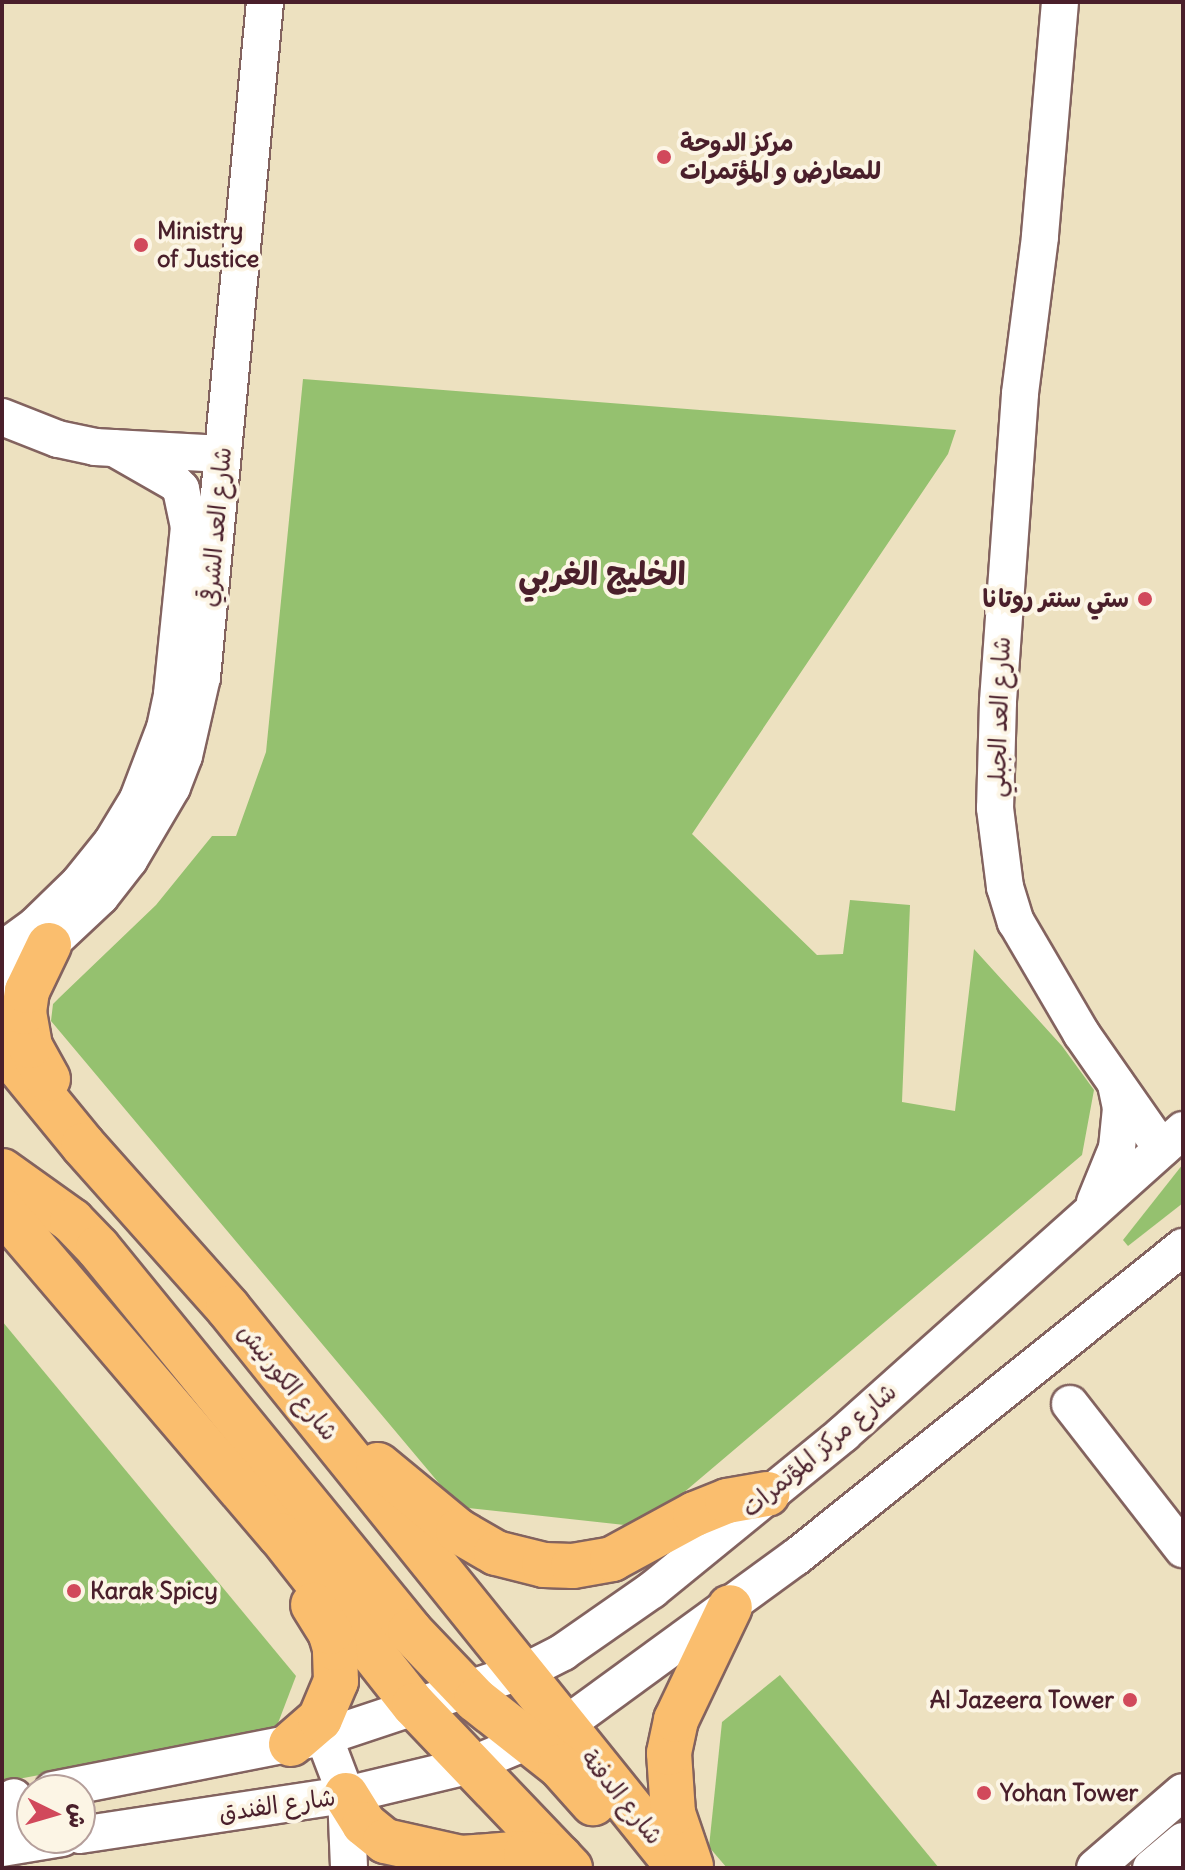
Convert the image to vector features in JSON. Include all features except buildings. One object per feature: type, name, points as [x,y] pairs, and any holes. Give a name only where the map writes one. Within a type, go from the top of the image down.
[{"type":"main road","points":[[49,945],[27,991],[25,1028],[36,1058],[83,1145]]},
{"type":"main road","name":"شارع الكورنيش","points":[[2,1046],[83,1145],[228,1308],[519,1672],[546,1734]]},
{"type":"main road","points":[[2,1171],[72,1221],[98,1248],[410,1631],[464,1690],[546,1734],[574,1780],[646,1868]]},
{"type":"main road","points":[[2,1210],[280,1535],[414,1705],[565,1863]]},
{"type":"main road","points":[[337,1442],[385,1469],[458,1531],[496,1553],[533,1564],[573,1566],[612,1559],[695,1514],[727,1501],[767,1494]]},
{"type":"main road","points":[[280,1535],[291,1570],[330,1632],[337,1664],[330,1701],[308,1741]]},
{"type":"main road","points":[[692,1868],[673,1813],[669,1753],[676,1720],[730,1607]]},
{"type":"main road","name":"شارع الدفنة","points":[[546,1734],[679,1868]]},
{"type":"main road","points":[[346,1795],[364,1824],[385,1841],[435,1863],[526,1853],[565,1863]]},
{"type":"street","name":"شارع العد الشرقي","points":[[2,982],[49,945],[101,896],[129,860],[172,787],[184,756],[202,677],[265,2]]},
{"type":"street","name":"شارع العد الجبلي","points":[[1060,2],[1040,237],[1021,386],[998,702],[995,808],[1005,887],[1016,922],[1081,1033],[1116,1084],[1172,1140]]},
{"type":"street","points":[[2,417],[58,439],[114,448],[223,454]]},
{"type":"street","name":"شارع العد الشرقي","points":[[2,950],[36,925],[79,883],[112,842],[138,799],[167,717],[189,527],[181,489],[114,448]]},
{"type":"street","points":[[1090,1213],[1117,1148],[1121,1108],[1116,1084]]},
{"type":"street","name":"شارع مركز المؤتمرات","points":[[414,1705],[519,1672],[563,1652],[626,1610],[843,1434],[1172,1140]]},
{"type":"street","points":[[471,1765],[546,1734],[730,1607],[1183,1247]]},
{"type":"street","points":[[1070,1404],[1183,1549]]},
{"type":"street","points":[[96,1782],[308,1741],[414,1705]]},
{"type":"street","points":[[308,1741],[346,1795],[349,1868]]},
{"type":"street","name":"شارع الفندق","points":[[96,1833],[346,1795],[471,1765]]},
{"type":"street","points":[[1095,1868],[1183,1792]]},
{"type":"street","points":[[1151,1868],[1183,1841]]},
{"type":"green space","points":[[303,379],[956,430],[948,454],[692,834],[817,955],[843,954],[850,900],[910,905],[902,1102],[955,1111],[974,949],[1062,1046],[1094,1090],[1082,1155],[643,1527],[459,1507],[51,1021],[53,1004],[156,905],[212,836],[236,836],[266,752]]},
{"type":"green space","points":[[1183,1164],[1183,1203],[1128,1246],[1123,1240]]},
{"type":"green space","points":[[2,1321],[296,1676],[275,1731],[45,1774],[16,1774],[16,1779],[2,1782]]},
{"type":"green space","points":[[780,1675],[939,1868],[727,1868],[709,1847],[722,1722]]},
{"type":"place","name":"مركز الدوحة للمعارض و المؤتمرات","points":[[664,157]]},
{"type":"place","name":"Ministry of Justice","points":[[141,245]]},
{"type":"place","name":"ستي سنتر روتانا","points":[[1145,599]]},
{"type":"place","name":"Karak Spicy","points":[[74,1591]]},
{"type":"place","name":"Al Jazeera Tower","points":[[1130,1700]]},
{"type":"place","name":"Yohan Tower","points":[[984,1793]]},
{"type":"district","name":"الخليج الغربي","points":[[602,574]]}]
